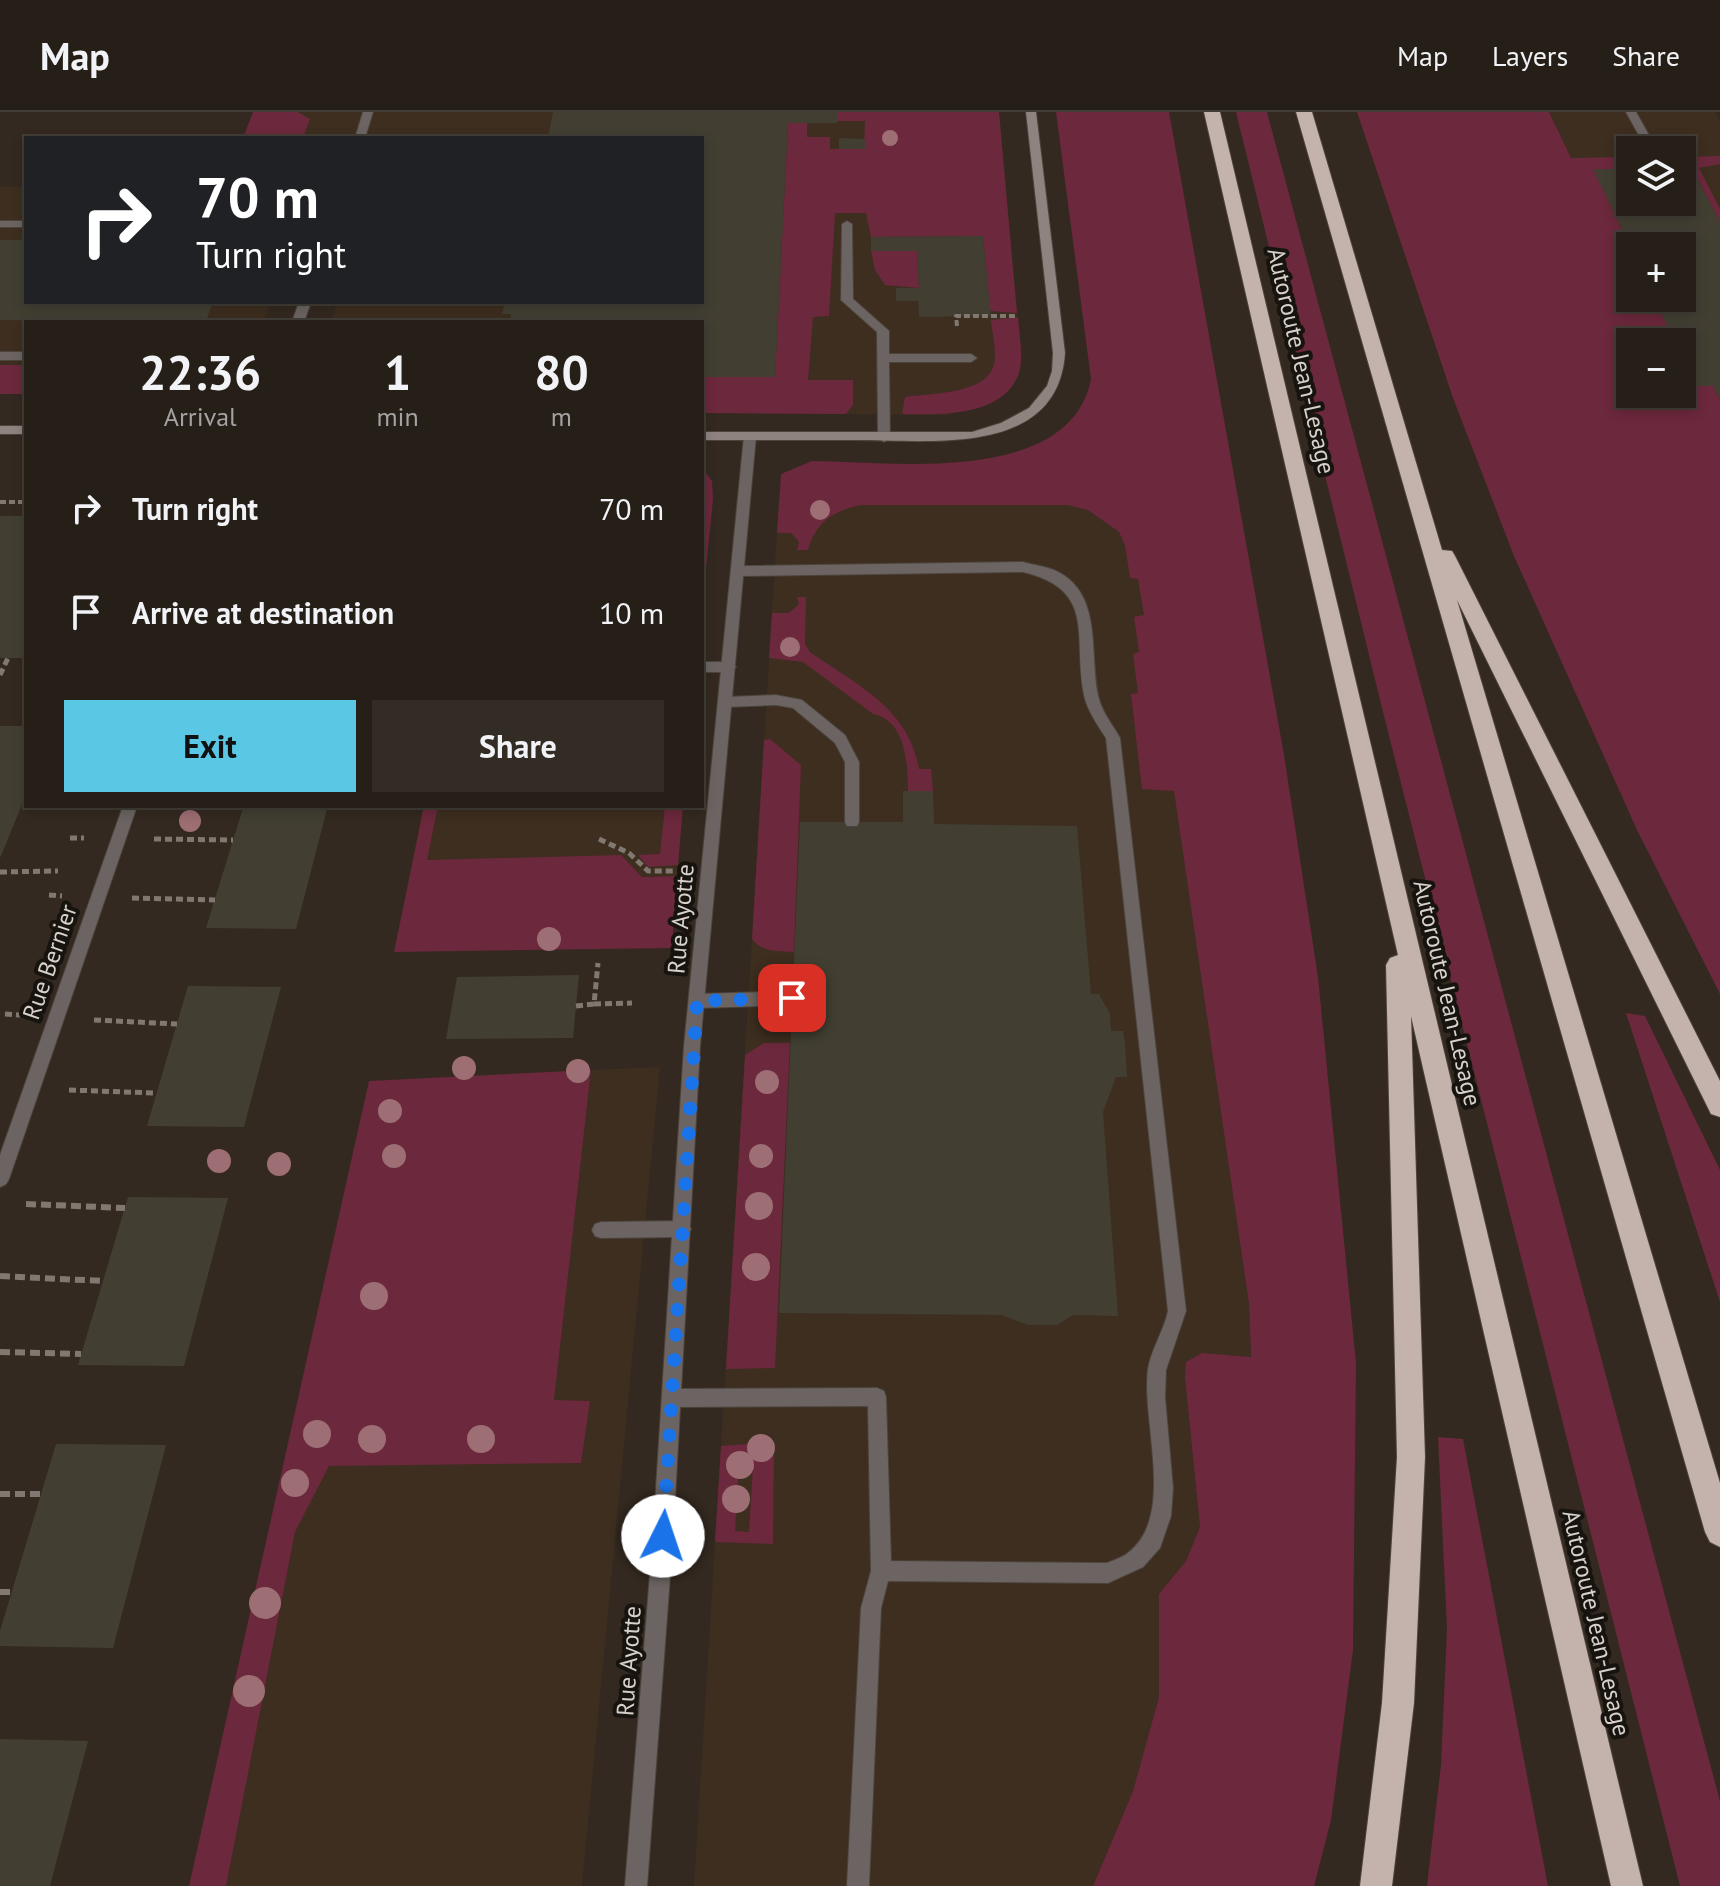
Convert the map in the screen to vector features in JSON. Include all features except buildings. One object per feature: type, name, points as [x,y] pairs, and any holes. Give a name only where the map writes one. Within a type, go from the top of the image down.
[{"type":"highway","name":"Autoroute Jean-Lesage","points":[[1212,112],[1397,915],[1627,1886]]},
{"type":"highway","points":[[1304,112],[1720,1532]]},
{"type":"highway","points":[[1417,501],[1720,1106]]},
{"type":"highway","points":[[1376,1886],[1398,1703],[1411,1457],[1397,915]]},
{"type":"street","points":[[361,136],[368,112]]},
{"type":"street","points":[[704,436],[972,436],[1027,415],[1044,402],[1055,387],[1059,353],[1031,112]]},
{"type":"street","points":[[1631,112],[1644,136]]},
{"type":"street","points":[[0,224],[24,224]]},
{"type":"street","points":[[847,224],[847,300],[883,331],[884,438]]},
{"type":"street","points":[[0,356],[24,356]]},
{"type":"street","points":[[883,358],[971,358]]},
{"type":"street","points":[[0,430],[24,430]]},
{"type":"street","name":"Rue Ayotte","points":[[636,1886],[697,1001],[750,436]]},
{"type":"street","points":[[738,571],[1045,570],[1076,591],[1083,609],[1092,702],[1113,738],[1177,1311],[1157,1371],[1164,1515],[1148,1550],[1128,1568],[1108,1573],[1083,1576],[881,1571]]},
{"type":"street","points":[[704,667],[729,667]]},
{"type":"street","points":[[726,702],[776,700],[797,704],[840,739],[852,762],[852,822]]},
{"type":"street","name":"Rue Bernier","points":[[0,1179],[129,808]]},
{"type":"street","points":[[697,1001],[792,998]]},
{"type":"street","points":[[601,1230],[682,1229]]},
{"type":"street","points":[[672,1398],[877,1397],[881,1571],[871,1608],[858,1886]]},
{"type":"path","points":[[956,316],[1017,316]]},
{"type":"path","points":[[0,502],[24,502]]},
{"type":"path","points":[[0,675],[8,658]]},
{"type":"path","points":[[599,839],[629,853],[648,871],[678,871]]},
{"type":"path","points":[[0,872],[58,871]]},
{"type":"path","points":[[594,1004],[598,963]]},
{"type":"path","points":[[576,1006],[632,1003]]},
{"type":"path","points":[[31,1088],[156,1093]]},
{"type":"path","points":[[16,1203],[125,1208]]},
{"type":"path","points":[[0,1276],[103,1281]]},
{"type":"path","points":[[0,1352],[81,1354]]},
{"type":"path","points":[[0,1494],[41,1494]]},
{"type":"path","points":[[0,1592],[12,1592]]},
{"type":"shaded area","points":[[253,112],[298,112],[310,119],[304,136],[244,136]]},
{"type":"shaded area","points":[[254,112],[999,112],[1021,357],[1018,375],[1010,387],[987,403],[947,415],[704,413],[704,320],[332,320],[336,304],[704,304],[704,136],[244,136]]},
{"type":"shaded area","points":[[837,112],[999,112],[1017,313],[990,311],[983,236],[871,237],[866,213],[835,213],[829,316],[813,317],[808,380],[853,380],[853,405],[846,414],[704,413],[704,377],[775,376],[788,123],[807,123],[807,137],[830,137],[830,149],[864,149],[865,121],[837,121]]},
{"type":"shaded area","points":[[1056,112],[1169,112],[1284,755],[1318,977],[1356,1363],[1353,1650],[1331,1820],[1314,1886],[1093,1886],[1133,1791],[1159,1697],[1159,1594],[1186,1561],[1200,1527],[1186,1362],[1202,1353],[1251,1357],[1249,1304],[1174,791],[1142,789],[1131,694],[1138,693],[1133,654],[1139,652],[1134,617],[1144,615],[1138,579],[1130,578],[1125,545],[1119,532],[1088,510],[1068,505],[861,505],[827,519],[811,540],[808,550],[797,550],[799,542],[791,533],[777,533],[781,474],[812,461],[930,464],[974,460],[1015,452],[1050,437],[1076,413],[1091,379]]},
{"type":"shaded area","points":[[1236,112],[1267,112],[1720,1801],[1720,1886],[1680,1886],[1383,712]]},
{"type":"shaded area","points":[[1357,112],[1549,112],[1571,158],[1616,157],[1616,169],[1594,170],[1623,232],[1616,232],[1616,312],[1661,312],[1668,328],[1616,328],[1616,408],[1696,408],[1696,386],[1713,386],[1720,400],[1720,994],[1637,830],[1514,556],[1453,398]]},
{"type":"shaded area","points":[[1549,112],[1715,112],[1720,121],[1720,473],[1690,408],[1696,408],[1696,328],[1651,328],[1644,312],[1696,312],[1696,232],[1616,232],[1616,253]]},
{"type":"shaded area","points":[[1720,156],[1720,164],[1699,168],[1720,209],[1720,222],[1696,177],[1696,157]]},
{"type":"shaded area","points":[[0,187],[24,187],[24,304],[270,304],[264,320],[24,320],[24,394],[0,394]]},
{"type":"shaded area","points":[[871,251],[917,251],[919,288],[885,285],[875,270]]},
{"type":"shaded area","points":[[1018,317],[1019,373],[1011,387],[999,398],[985,406],[951,413],[902,414],[905,397],[956,391],[981,382],[994,364],[991,320]]},
{"type":"shaded area","points":[[0,365],[24,365],[24,394],[0,394]]},
{"type":"shaded area","points":[[704,471],[712,481],[713,499],[704,589],[704,527]]},
{"type":"shaded area","points":[[779,498],[1132,499],[1249,1304],[1251,1357],[1230,1355],[1185,1378],[1200,1527],[1186,1561],[1159,1594],[1159,1697],[1133,1791],[1093,1886],[694,1886]]},
{"type":"shaded area","points":[[797,597],[806,597],[805,644],[810,652],[863,687],[893,714],[913,748],[919,769],[931,769],[933,791],[908,791],[903,745],[899,734],[884,718],[873,714],[803,662],[769,658],[772,613],[789,613],[799,604]]},
{"type":"shaded area","points":[[770,739],[801,765],[794,952],[766,949],[752,939],[764,740]]},
{"type":"shaded area","points":[[423,808],[683,808],[677,876],[642,877],[413,861]]},
{"type":"shaded area","points":[[424,808],[438,808],[427,860],[621,855],[642,877],[677,876],[672,948],[394,952]]},
{"type":"shaded area","points":[[665,808],[683,808],[678,865],[648,867],[638,855],[660,854]]},
{"type":"shaded area","points":[[1626,1013],[1645,1016],[1720,1170],[1720,1302]]},
{"type":"shaded area","points":[[764,1043],[790,1043],[775,1368],[726,1369],[745,1055]]},
{"type":"shaded area","points":[[660,1067],[582,1886],[189,1886],[285,1459],[553,1400],[591,1070]]},
{"type":"shaded area","points":[[591,1070],[554,1400],[590,1401],[581,1463],[329,1466],[295,1532],[226,1886],[189,1886],[369,1081]]},
{"type":"shaded area","points":[[1438,1437],[1463,1439],[1548,1886],[1427,1886],[1441,1765],[1447,1629]]},
{"type":"shaded area","points":[[774,1442],[773,1544],[715,1542],[721,1446]],"holes":[[[739,1465],[753,1466],[749,1532],[735,1531]]]},
{"type":"route","points":[[663,1536],[697,1001],[792,998]]}]
